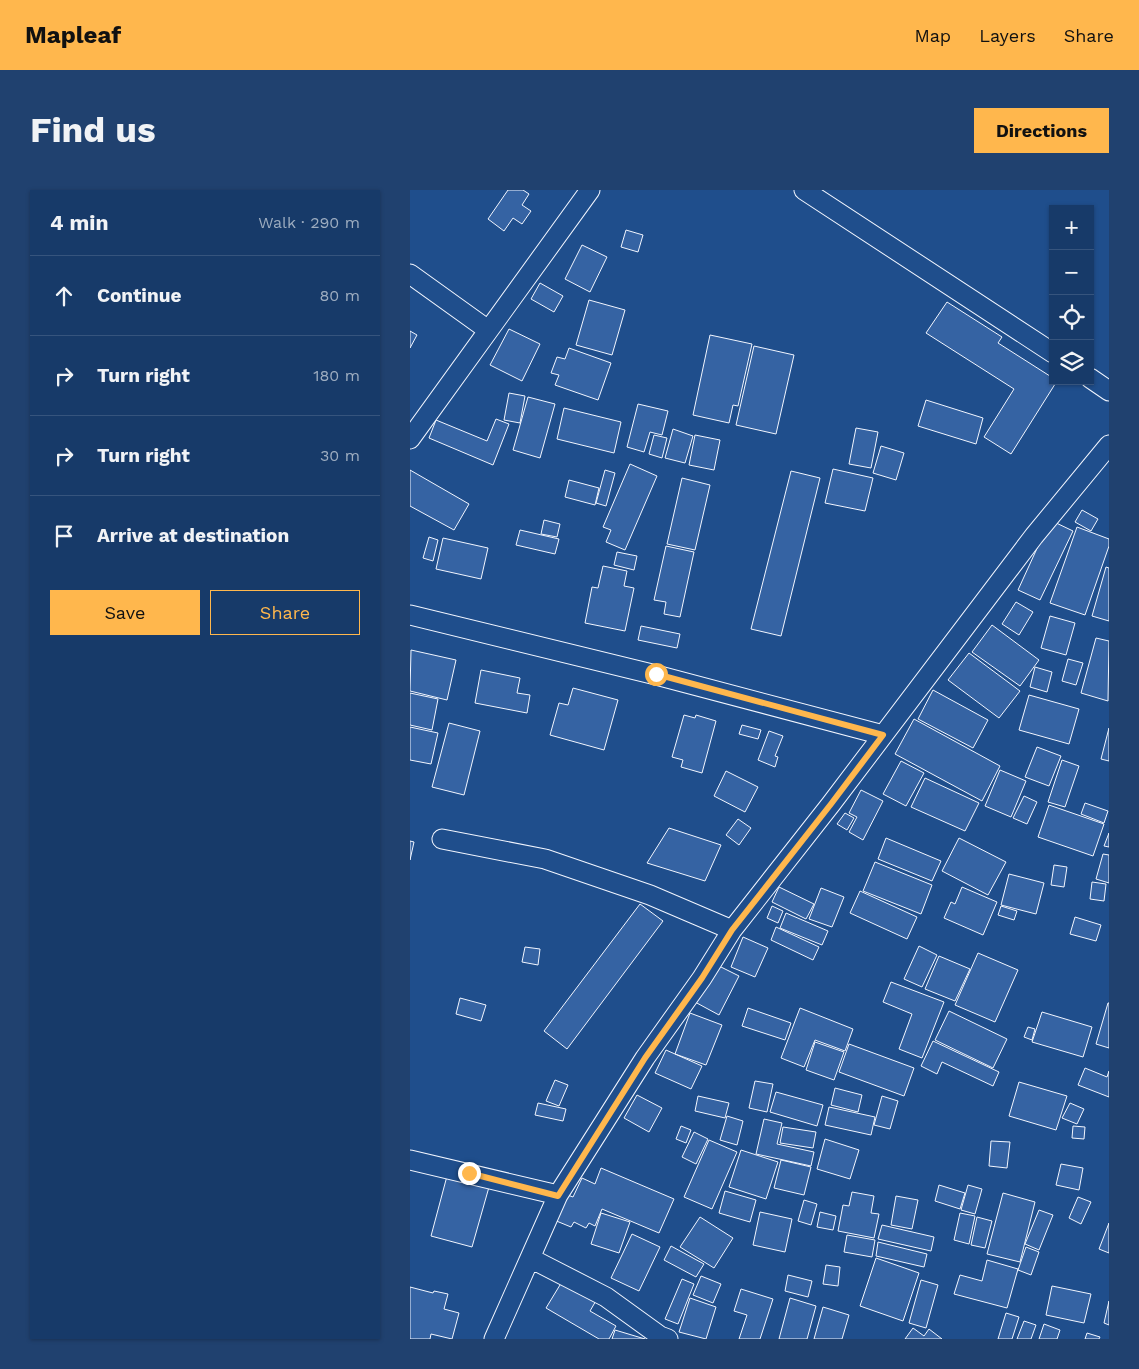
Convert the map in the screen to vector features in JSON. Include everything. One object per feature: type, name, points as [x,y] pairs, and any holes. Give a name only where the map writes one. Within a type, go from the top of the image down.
[{"type":"street","points":[[410,439],[590,190]]},
{"type":"street","points":[[804,190],[1049,350]]},
{"type":"street","points":[[410,274],[488,330]]},
{"type":"street","points":[[1094,381],[1109,391]]},
{"type":"street","points":[[494,1339],[558,1196],[645,1058],[702,978],[732,930],[831,804],[1034,536],[1109,445]]},
{"type":"street","points":[[410,615],[656,674],[883,735]]},
{"type":"street","points":[[442,839],[545,859],[650,895],[732,930]]},
{"type":"street","points":[[410,1160],[558,1196]]},
{"type":"street","points":[[530,1258],[606,1298],[660,1336],[668,1339]]},
{"type":"building","points":[[508,190],[523,190],[529,194],[522,205],[531,211],[522,224],[513,218],[504,231],[488,219]]},
{"type":"building","points":[[626,230],[643,235],[638,252],[621,247]]},
{"type":"building","points":[[582,245],[607,257],[590,292],[565,279]]},
{"type":"building","points":[[540,283],[563,296],[554,312],[531,299]]},
{"type":"building","points":[[589,300],[625,310],[612,355],[576,345]]},
{"type":"building","points":[[947,302],[1002,337],[998,343],[1049,375],[1049,385],[1054,385],[1011,454],[984,437],[1014,389],[926,333]]},
{"type":"building","points":[[509,329],[540,344],[522,381],[490,365]]},
{"type":"building","points":[[410,331],[417,335],[410,348]]},
{"type":"building","points":[[710,335],[752,344],[738,406],[733,405],[729,423],[693,415]]},
{"type":"building","points":[[754,346],[794,355],[776,434],[736,425]]},
{"type":"building","points":[[569,348],[611,363],[598,400],[555,385],[559,375],[551,373],[557,357],[565,359]]},
{"type":"building","points":[[509,393],[525,396],[520,423],[504,420]]},
{"type":"building","points":[[528,397],[555,404],[540,458],[513,450]]},
{"type":"building","points":[[926,400],[983,418],[976,444],[918,426]]},
{"type":"building","points":[[638,404],[668,411],[662,435],[650,432],[644,452],[627,447]]},
{"type":"building","points":[[564,408],[621,422],[614,453],[557,439]]},
{"type":"building","points":[[496,419],[509,424],[493,465],[429,438],[436,420],[487,441]]},
{"type":"building","points":[[856,428],[878,432],[871,468],[849,464]]},
{"type":"building","points":[[673,429],[693,436],[685,463],[665,458]]},
{"type":"building","points":[[654,435],[667,438],[662,458],[649,454]]},
{"type":"building","points":[[695,435],[720,440],[714,470],[689,465]]},
{"type":"building","points":[[881,446],[904,453],[896,480],[873,473]]},
{"type":"building","points":[[630,464],[657,476],[625,550],[606,542],[611,530],[603,527]]},
{"type":"building","points":[[833,469],[873,478],[865,511],[825,503]]},
{"type":"building","points":[[410,470],[469,504],[454,530],[410,506]]},
{"type":"building","points":[[605,470],[615,473],[606,506],[596,503]]},
{"type":"building","points":[[791,471],[820,478],[781,636],[751,629]]},
{"type":"building","points":[[682,478],[710,485],[695,550],[667,544]]},
{"type":"building","points":[[569,480],[599,488],[595,505],[565,497]]},
{"type":"building","points":[[1082,510],[1098,519],[1091,531],[1075,522]]},
{"type":"building","points":[[544,520],[560,524],[557,537],[541,534]]},
{"type":"building","points":[[1050,520],[1073,531],[1040,600],[1018,590]]},
{"type":"building","points":[[1077,527],[1109,539],[1109,546],[1085,615],[1050,603]]},
{"type":"building","points":[[520,530],[559,539],[555,554],[516,545]]},
{"type":"building","points":[[429,537],[438,540],[433,561],[423,558]]},
{"type":"building","points":[[443,538],[488,548],[481,579],[436,569]]},
{"type":"building","points":[[666,546],[694,552],[680,617],[664,614],[666,602],[654,600]]},
{"type":"building","points":[[617,552],[637,556],[634,570],[614,565]]},
{"type":"building","points":[[603,566],[627,571],[624,586],[634,588],[625,631],[585,623],[592,587],[598,588]]},
{"type":"building","points":[[1106,567],[1109,568],[1109,621],[1092,616]]},
{"type":"building","points":[[1016,602],[1033,612],[1019,635],[1002,624]]},
{"type":"building","points":[[1050,616],[1075,623],[1066,655],[1041,648]]},
{"type":"building","points":[[992,625],[1039,660],[1020,686],[972,652]]},
{"type":"building","points":[[641,626],[680,634],[677,648],[638,640]]},
{"type":"building","points":[[1096,638],[1109,641],[1108,701],[1081,693]]},
{"type":"building","points":[[411,650],[456,660],[447,700],[410,691]]},
{"type":"building","points":[[969,653],[1020,691],[999,718],[948,680]]},
{"type":"building","points":[[1068,659],[1083,663],[1076,685],[1062,681]]},
{"type":"building","points":[[1035,667],[1052,672],[1047,692],[1030,687]]},
{"type":"building","points":[[481,670],[520,678],[517,693],[530,695],[527,713],[475,703]]},
{"type":"building","points":[[573,688],[618,700],[604,750],[550,735],[559,703],[568,705]]},
{"type":"building","points":[[933,690],[988,720],[973,748],[918,719]]},
{"type":"building","points":[[410,693],[438,699],[432,730],[410,725]]},
{"type":"building","points":[[1029,695],[1079,709],[1069,744],[1019,730]]},
{"type":"building","points":[[684,715],[695,718],[696,715],[716,721],[702,773],[681,767],[683,760],[672,757]]},
{"type":"building","points":[[914,719],[1000,766],[982,801],[895,754]]},
{"type":"building","points":[[449,723],[480,731],[464,795],[432,787]]},
{"type":"building","points":[[742,725],[761,730],[758,739],[739,734]]},
{"type":"building","points":[[410,727],[438,733],[431,764],[410,760]]},
{"type":"building","points":[[1109,728],[1109,761],[1101,759]]},
{"type":"building","points":[[769,731],[783,736],[775,756],[778,757],[775,767],[758,760]]},
{"type":"building","points":[[1037,747],[1061,756],[1049,786],[1025,777]]},
{"type":"building","points":[[1062,760],[1079,766],[1065,807],[1048,802]]},
{"type":"building","points":[[901,761],[924,773],[906,806],[883,794]]},
{"type":"building","points":[[1000,770],[1026,781],[1011,817],[985,806]]},
{"type":"building","points":[[726,771],[758,787],[745,812],[714,796]]},
{"type":"building","points":[[925,778],[979,803],[965,831],[911,807]]},
{"type":"building","points":[[861,790],[883,801],[863,840],[849,832],[857,817],[849,813]]},
{"type":"building","points":[[1024,796],[1037,802],[1027,824],[1013,818]]},
{"type":"building","points":[[1085,803],[1108,811],[1104,823],[1081,814]]},
{"type":"building","points":[[1049,805],[1104,824],[1093,856],[1038,837]]},
{"type":"building","points":[[845,813],[854,818],[847,830],[837,824]]},
{"type":"building","points":[[738,819],[751,828],[739,845],[726,835]]},
{"type":"building","points":[[669,828],[721,845],[705,881],[647,863]]},
{"type":"building","points":[[1109,833],[1109,847],[1104,846]]},
{"type":"building","points":[[886,838],[941,861],[932,881],[878,859]]},
{"type":"building","points":[[959,838],[1006,862],[988,895],[942,871]]},
{"type":"building","points":[[410,841],[414,842],[410,860]]},
{"type":"building","points":[[1103,854],[1109,855],[1109,883],[1096,879]]},
{"type":"building","points":[[875,862],[932,885],[921,914],[863,891]]},
{"type":"building","points":[[1054,865],[1067,867],[1064,887],[1051,885]]},
{"type":"building","points":[[1009,874],[1044,883],[1036,914],[1001,905]]},
{"type":"building","points":[[1092,882],[1106,884],[1104,901],[1090,899]]},
{"type":"building","points":[[779,887],[814,904],[806,919],[772,902]]},
{"type":"building","points":[[962,887],[997,902],[983,935],[944,918],[951,902],[955,904]]},
{"type":"building","points":[[821,888],[844,897],[832,927],[809,919]]},
{"type":"building","points":[[860,891],[917,917],[907,939],[850,913]]},
{"type":"building","points":[[640,904],[663,921],[567,1049],[544,1031]]},
{"type":"building","points":[[772,906],[783,911],[778,923],[767,918]]},
{"type":"building","points":[[1001,906],[1017,911],[1014,920],[998,915]]},
{"type":"building","points":[[786,913],[828,931],[822,945],[780,928]]},
{"type":"building","points":[[1075,917],[1101,925],[1096,941],[1070,934]]},
{"type":"building","points":[[776,927],[819,947],[813,960],[771,940]]},
{"type":"building","points":[[743,937],[768,948],[755,977],[731,967]]},
{"type":"building","points":[[919,946],[937,955],[922,987],[904,979]]},
{"type":"building","points":[[525,947],[540,949],[538,965],[522,962]]},
{"type":"building","points":[[978,953],[1018,970],[995,1022],[955,1005]]},
{"type":"building","points":[[939,956],[970,969],[955,1001],[925,989]]},
{"type":"building","points":[[715,964],[739,976],[719,1015],[695,1002]]},
{"type":"building","points":[[891,982],[944,1002],[922,1058],[899,1049],[912,1014],[883,1002]]},
{"type":"building","points":[[460,998],[486,1005],[481,1021],[456,1014]]},
{"type":"building","points":[[1109,1003],[1109,1048],[1096,1044]]},
{"type":"building","points":[[748,1008],[791,1023],[785,1040],[742,1026]]},
{"type":"building","points":[[800,1008],[853,1029],[845,1051],[815,1040],[804,1067],[781,1058]]},
{"type":"building","points":[[949,1011],[1007,1039],[993,1068],[935,1040]]},
{"type":"building","points":[[1042,1012],[1092,1027],[1083,1057],[1032,1042]]},
{"type":"building","points":[[690,1013],[722,1025],[706,1065],[675,1054]]},
{"type":"building","points":[[1028,1027],[1035,1029],[1032,1040],[1024,1037]]},
{"type":"building","points":[[933,1041],[999,1072],[993,1086],[942,1062],[937,1074],[921,1066]]},
{"type":"building","points":[[815,1042],[844,1052],[834,1080],[806,1070]]},
{"type":"building","points":[[849,1044],[914,1068],[904,1096],[839,1072]]},
{"type":"building","points":[[666,1050],[702,1066],[691,1089],[655,1073]]},
{"type":"building","points":[[1085,1068],[1107,1077],[1109,1071],[1109,1097],[1078,1085]]},
{"type":"building","points":[[555,1080],[568,1085],[559,1106],[546,1101]]},
{"type":"building","points":[[755,1081],[773,1084],[767,1112],[749,1108]]},
{"type":"building","points":[[1019,1082],[1067,1096],[1056,1130],[1009,1116]]},
{"type":"building","points":[[835,1088],[862,1095],[858,1112],[831,1105]]},
{"type":"building","points":[[776,1092],[823,1105],[817,1126],[770,1112]]},
{"type":"building","points":[[637,1095],[662,1108],[649,1132],[624,1118]]},
{"type":"building","points":[[698,1096],[729,1103],[725,1118],[695,1111]]},
{"type":"building","points":[[882,1096],[898,1101],[890,1129],[874,1125]]},
{"type":"building","points":[[538,1103],[566,1109],[563,1121],[535,1115]]},
{"type":"building","points":[[1070,1103],[1084,1109],[1077,1124],[1062,1118]]},
{"type":"building","points":[[829,1107],[875,1117],[871,1135],[825,1125]]},
{"type":"building","points":[[727,1116],[743,1121],[737,1145],[720,1140]]},
{"type":"building","points":[[764,1119],[782,1123],[777,1144],[814,1152],[811,1166],[756,1154]]},
{"type":"building","points":[[681,1126],[691,1130],[686,1143],[676,1139]]},
{"type":"building","points":[[1073,1126],[1085,1127],[1084,1139],[1072,1138]]},
{"type":"building","points":[[783,1127],[816,1132],[813,1148],[780,1143]]},
{"type":"building","points":[[694,1132],[708,1139],[696,1164],[682,1157]]},
{"type":"building","points":[[825,1139],[859,1150],[850,1179],[817,1169]]},
{"type":"building","points":[[709,1140],[737,1152],[712,1209],[684,1197]]},
{"type":"building","points":[[991,1141],[1010,1142],[1007,1168],[989,1166]]},
{"type":"building","points":[[741,1150],[778,1162],[766,1199],[729,1187]]},
{"type":"building","points":[[781,1160],[811,1167],[804,1195],[774,1188]]},
{"type":"building","points":[[1061,1164],[1083,1168],[1079,1190],[1056,1185]]},
{"type":"building","points":[[601,1168],[674,1199],[659,1233],[602,1209],[595,1226],[589,1223],[586,1228],[574,1222],[571,1227],[554,1220],[565,1194],[573,1197],[582,1178],[595,1184]]},
{"type":"building","points":[[447,1176],[489,1187],[472,1247],[431,1236]]},
{"type":"building","points":[[939,1185],[965,1193],[960,1209],[935,1201]]},
{"type":"building","points":[[968,1185],[982,1189],[975,1214],[961,1210]]},
{"type":"building","points":[[725,1191],[756,1200],[750,1222],[719,1213]]},
{"type":"building","points":[[852,1192],[874,1196],[871,1213],[879,1214],[874,1238],[838,1231],[843,1205],[849,1206]]},
{"type":"building","points":[[1003,1193],[1035,1202],[1020,1262],[987,1254]]},
{"type":"building","points":[[896,1196],[918,1200],[912,1229],[891,1225]]},
{"type":"building","points":[[1078,1197],[1091,1202],[1081,1224],[1069,1218]]},
{"type":"building","points":[[804,1200],[817,1204],[811,1225],[798,1221]]},
{"type":"building","points":[[1039,1210],[1053,1215],[1039,1250],[1025,1244]]},
{"type":"building","points":[[760,1212],[792,1219],[785,1252],[753,1245]]},
{"type":"building","points":[[820,1212],[836,1216],[833,1230],[817,1227]]},
{"type":"building","points":[[601,1213],[630,1222],[619,1253],[591,1244]]},
{"type":"building","points":[[960,1213],[975,1216],[969,1244],[954,1240]]},
{"type":"building","points":[[700,1217],[733,1238],[714,1268],[680,1247]]},
{"type":"building","points":[[977,1217],[992,1221],[985,1248],[971,1245]]},
{"type":"building","points":[[1109,1223],[1109,1253],[1099,1249]]},
{"type":"building","points":[[882,1225],[934,1237],[931,1251],[878,1239]]},
{"type":"building","points":[[632,1234],[660,1247],[639,1291],[611,1278]]},
{"type":"building","points":[[847,1235],[875,1240],[872,1257],[844,1252]]},
{"type":"building","points":[[878,1242],[927,1254],[924,1267],[876,1256]]},
{"type":"building","points":[[671,1246],[704,1264],[696,1277],[664,1260]]},
{"type":"building","points":[[1026,1247],[1039,1252],[1031,1275],[1018,1270]]},
{"type":"building","points":[[876,1258],[919,1273],[903,1321],[860,1306]]},
{"type":"building","points":[[987,1260],[1018,1269],[1007,1308],[954,1294],[960,1275],[982,1281]]},
{"type":"building","points":[[826,1265],[840,1267],[838,1286],[823,1284]]},
{"type":"building","points":[[788,1275],[812,1281],[808,1297],[785,1291]]},
{"type":"building","points":[[701,1276],[721,1284],[713,1303],[693,1295]]},
{"type":"building","points":[[682,1279],[694,1284],[678,1324],[665,1319]]},
{"type":"building","points":[[563,1280],[597,1299],[590,1311],[616,1326],[609,1339],[599,1339],[546,1308]]},
{"type":"building","points":[[921,1280],[938,1285],[926,1328],[909,1323]]},
{"type":"building","points":[[1052,1286],[1091,1294],[1084,1323],[1046,1315]]},
{"type":"building","points":[[410,1287],[433,1293],[434,1291],[448,1294],[444,1309],[459,1313],[452,1339],[431,1334],[430,1339],[410,1339]]},
{"type":"building","points":[[741,1289],[773,1299],[760,1339],[739,1339],[747,1315],[734,1311]]},
{"type":"building","points":[[690,1298],[716,1307],[706,1339],[679,1332]]},
{"type":"building","points":[[790,1298],[816,1306],[807,1339],[779,1339]]},
{"type":"building","points":[[1109,1301],[1109,1325],[1104,1323]]},
{"type":"building","points":[[823,1307],[849,1315],[842,1339],[814,1339]]},
{"type":"building","points":[[1006,1313],[1019,1317],[1012,1339],[998,1339]]},
{"type":"building","points":[[1024,1321],[1036,1325],[1031,1339],[1017,1339]]},
{"type":"building","points":[[1044,1324],[1060,1330],[1057,1339],[1039,1339]]},
{"type":"building","points":[[913,1328],[924,1336],[929,1329],[942,1339],[905,1339]]},
{"type":"building","points":[[615,1330],[645,1339],[612,1339]]},
{"type":"building","points":[[1087,1333],[1100,1337],[1099,1339],[1085,1339]]},
{"type":"route","points":[[469,1173],[558,1196],[645,1058],[702,978],[732,930],[883,735],[656,674]]}]
